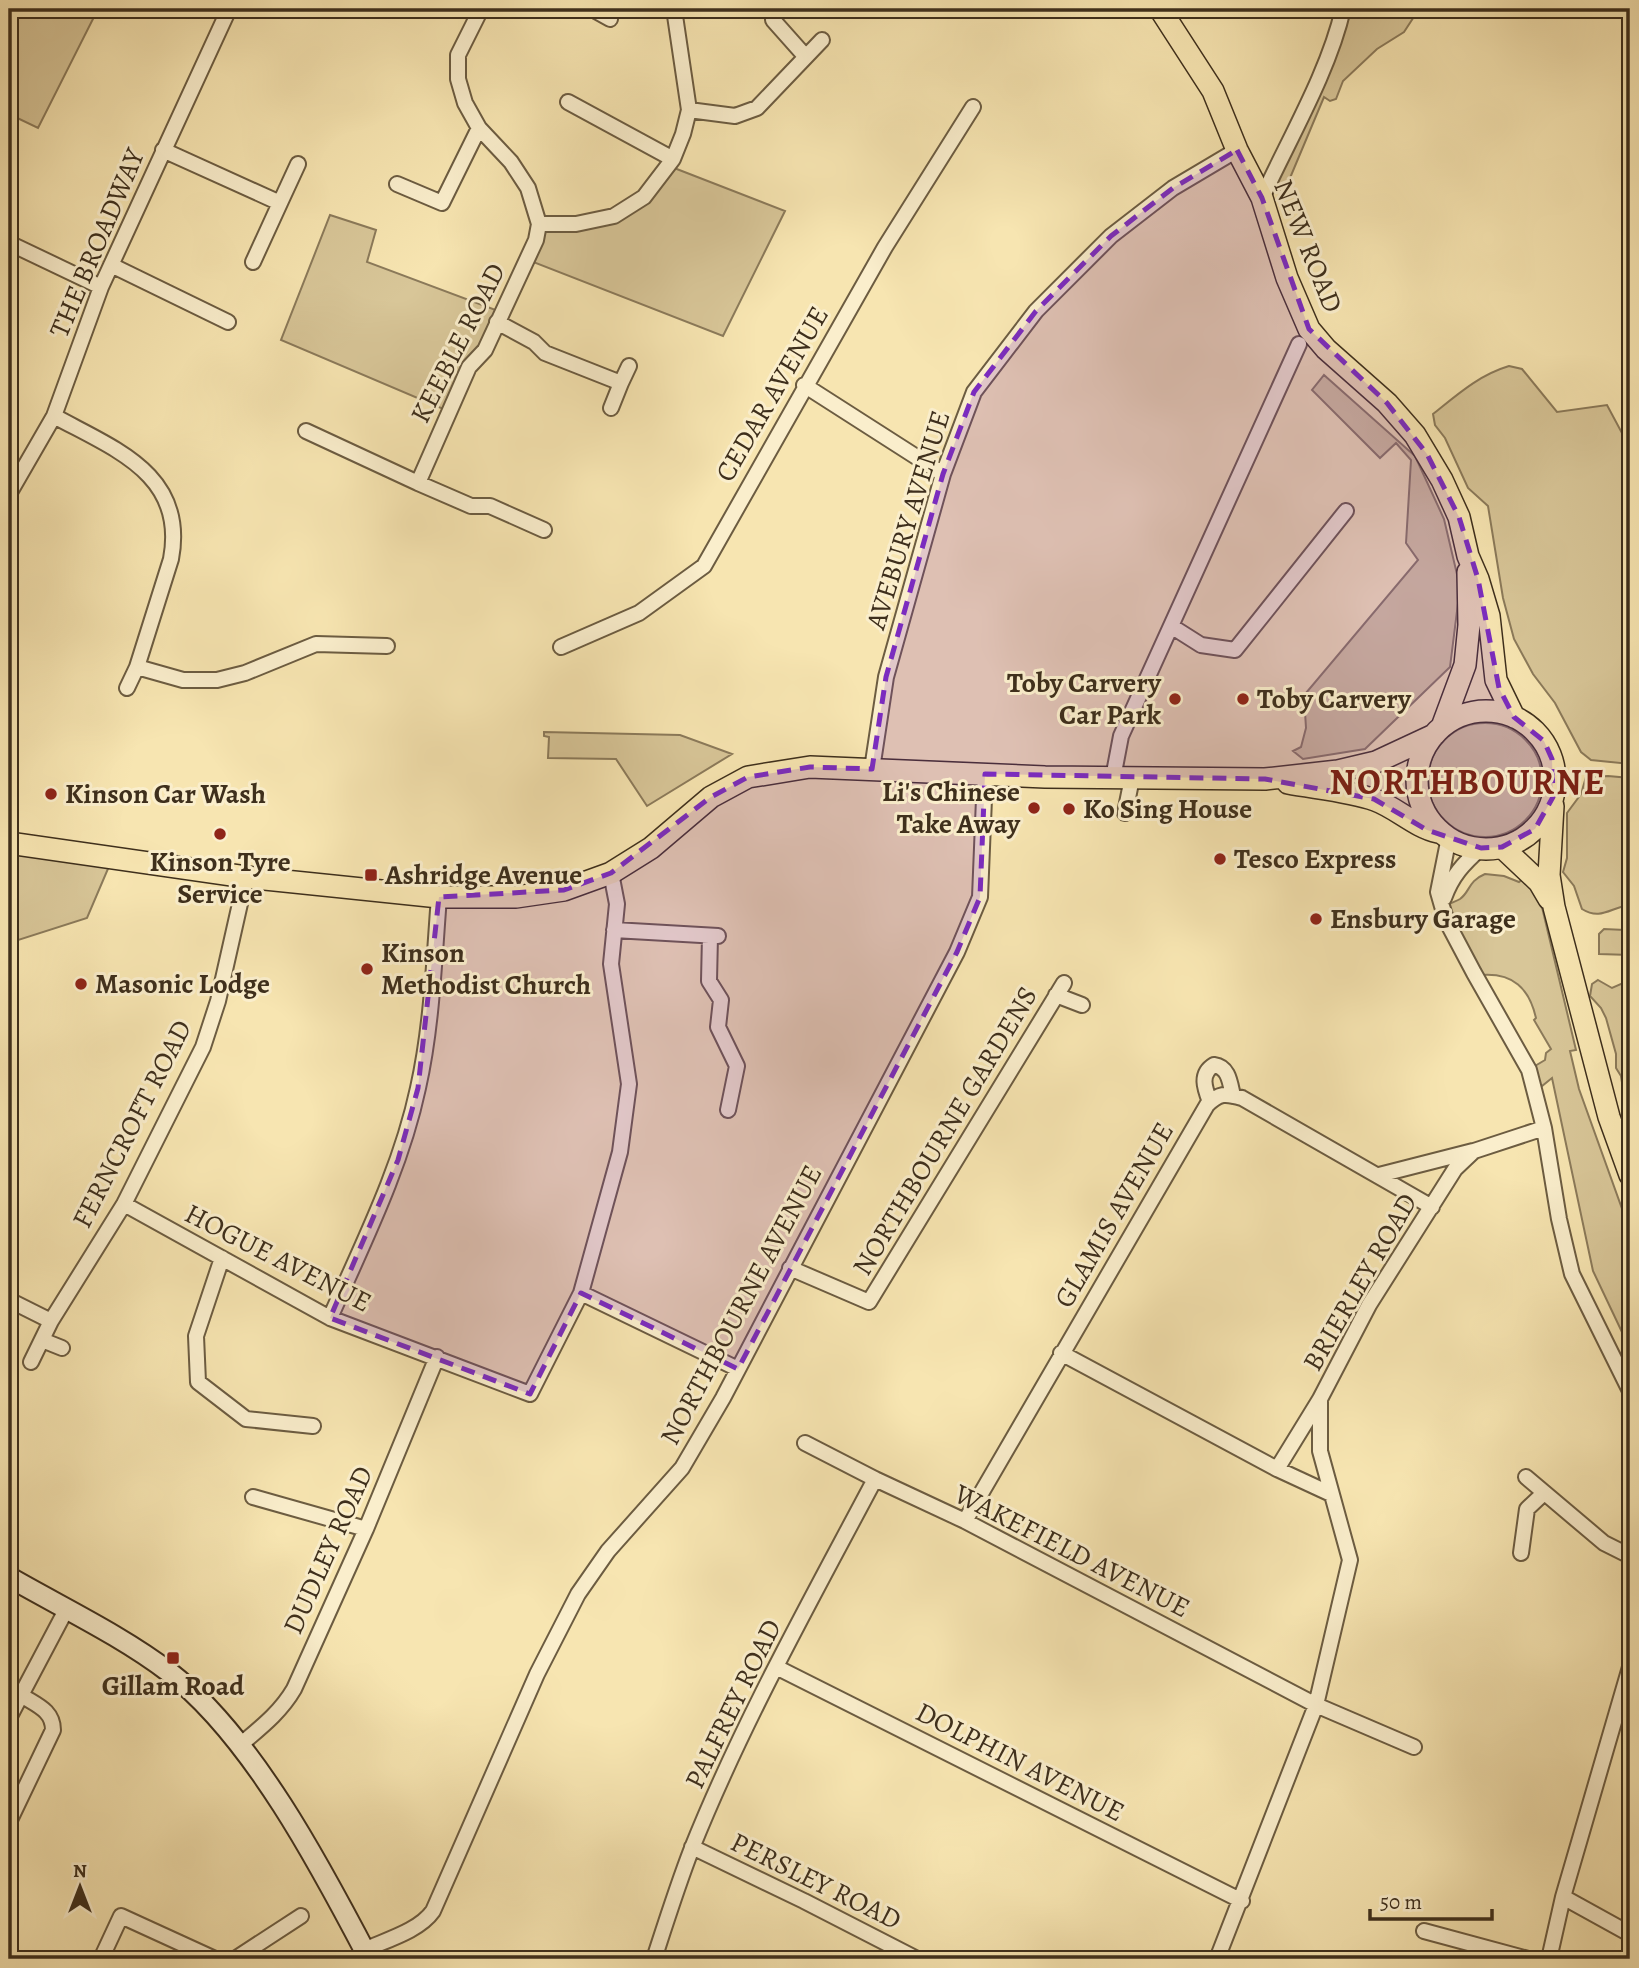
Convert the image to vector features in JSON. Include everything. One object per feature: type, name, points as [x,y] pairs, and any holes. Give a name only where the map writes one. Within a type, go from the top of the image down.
[{"type":"main road","name":"NEW ROAD","points":[[1160,9],[1213,91],[1237,150],[1262,198],[1287,278],[1309,329],[1326,349],[1387,403],[1415,435],[1442,480],[1459,517],[1468,556],[1489,616],[1496,680],[1514,717]]},
{"type":"main road","name":"NEW ROAD","points":[[1438,731],[1465,665],[1469,625],[1468,556]]},
{"type":"main road","points":[[9,844],[246,877],[439,897],[516,897],[564,890],[611,873],[651,848],[711,797],[748,777],[810,767],[1123,778],[1265,779],[1338,771],[1376,762],[1438,731],[1459,717],[1477,712],[1496,712],[1514,717],[1531,727],[1552,759],[1555,778],[1549,875],[1554,907],[1609,1117],[1630,1175]]},
{"type":"main road","points":[[1438,731],[1420,763],[1419,794],[1424,809],[1446,836]]},
{"type":"main road","points":[[1265,779],[1374,799],[1409,817],[1427,830],[1469,846],[1491,848],[1520,840],[1535,829],[1546,814],[1553,797]]},
{"type":"main road","points":[[1491,848],[1539,882],[1554,907]]},
{"type":"street","name":"THE BROADWAY","points":[[9,494],[54,416],[101,287],[229,9]]},
{"type":"street","points":[[481,9],[458,55],[458,79],[465,103],[479,128],[511,162],[527,188],[539,224],[576,224],[614,216],[644,197],[673,159],[689,110],[674,9]]},
{"type":"street","points":[[592,9],[610,19]]},
{"type":"street","points":[[1262,198],[1319,75],[1343,9]]},
{"type":"street","points":[[773,20],[805,56]]},
{"type":"street","points":[[689,110],[735,116],[757,108],[822,40]]},
{"type":"street","points":[[568,102],[673,159]]},
{"type":"street","name":"CEDAR AVENUE","points":[[561,647],[639,613],[704,566],[884,247],[973,107]]},
{"type":"street","points":[[397,184],[442,203],[479,128]]},
{"type":"street","points":[[163,150],[280,203]]},
{"type":"street","name":"AVEBURY AVENUE","points":[[872,769],[886,677],[943,474],[974,392],[1036,311],[1121,228],[1172,188],[1237,150]]},
{"type":"street","points":[[253,262],[298,164]]},
{"type":"street","name":"KEEBLE ROAD","points":[[418,483],[469,367],[485,350],[528,260],[539,224]]},
{"type":"street","points":[[9,243],[101,287]]},
{"type":"street","points":[[111,265],[228,322]]},
{"type":"street","points":[[497,323],[534,342],[545,353],[621,383]]},
{"type":"street","name":"NEW ROAD","points":[[1125,813],[1121,736],[1299,344]]},
{"type":"street","points":[[611,408],[629,366]]},
{"type":"street","points":[[804,385],[943,474]]},
{"type":"street","points":[[54,416],[147,471],[170,513],[175,541],[171,559],[137,667],[127,688]]},
{"type":"street","points":[[306,431],[471,506],[490,506],[544,530]]},
{"type":"street","points":[[1171,626],[1201,645],[1235,650],[1346,511]]},
{"type":"street","points":[[137,667],[183,680],[217,680],[245,673],[316,644],[387,646]]},
{"type":"street","name":"NORTHBOURNE AVENUE","points":[[367,1955],[429,1918],[532,1685],[578,1594],[608,1551],[682,1468],[738,1369],[957,952],[981,897],[985,774]]},
{"type":"street","points":[[1446,836],[1438,892],[1441,906],[1474,973],[1529,1070],[1544,1128],[1559,1219],[1572,1274],[1630,1391]]},
{"type":"street","points":[[1441,906],[1449,884],[1460,867],[1491,848]]},
{"type":"street","points":[[611,873],[617,904],[611,964],[629,1084],[620,1152],[581,1293],[738,1369]]},
{"type":"street","name":"FERNCROFT ROAD","points":[[31,1362],[51,1321],[124,1204],[207,1035],[218,1001],[246,877]]},
{"type":"street","points":[[330,1318],[397,1160],[418,1088],[431,993],[439,897]]},
{"type":"street","points":[[614,930],[715,936],[709,981],[721,1000],[718,1027],[737,1066],[728,1110]]},
{"type":"street","name":"NORTHBOURNE GARDENS","points":[[790,1268],[869,1302],[1060,989],[1082,1005]]},
{"type":"street","points":[[1233,1096],[1223,1068],[1214,1065],[1206,1071],[1204,1087],[1210,1102],[1216,1096],[1233,1096],[1380,1175],[1432,1207]]},
{"type":"street","name":"GLAMIS AVENUE","points":[[965,1521],[1210,1102]]},
{"type":"street","name":"BRIERLEY ROAD","points":[[1217,1959],[1316,1705],[1350,1560],[1320,1451],[1320,1399],[1369,1305],[1454,1170],[1474,1151],[1544,1128]]},
{"type":"street","points":[[1380,1175],[1474,1151]]},
{"type":"street","name":"HOGUE AVENUE","points":[[124,1204],[330,1318],[530,1394],[581,1293]]},
{"type":"street","points":[[222,1258],[196,1336],[198,1382],[246,1419],[313,1426]]},
{"type":"street","points":[[9,1300],[51,1321]]},
{"type":"street","points":[[42,1340],[62,1348]]},
{"type":"street","points":[[1061,1353],[1277,1469],[1331,1494]]},
{"type":"street","name":"DUDLEY ROAD","points":[[240,1746],[286,1703],[366,1529],[438,1357]]},
{"type":"street","points":[[1277,1469],[1320,1399]]},
{"type":"street","name":"WAKEFIELD AVENUE","points":[[805,1443],[965,1521],[1316,1705],[1413,1747]]},
{"type":"street","points":[[1526,1477],[1604,1543],[1630,1556]]},
{"type":"street","name":"PALFREY ROAD","points":[[654,1959],[692,1847],[729,1763],[875,1479]]},
{"type":"street","points":[[1521,1553],[1527,1509],[1544,1493]]},
{"type":"street","points":[[253,1497],[366,1529]]},
{"type":"street","points":[[9,1577],[151,1659],[208,1706],[240,1746],[307,1848],[367,1955]]},
{"type":"street","points":[[9,1718],[66,1610]]},
{"type":"street","name":"DOLPHIN AVENUE","points":[[776,1667],[1241,1901]]},
{"type":"street","points":[[1549,1959],[1563,1897],[1630,1667]]},
{"type":"street","points":[[9,1822],[54,1730],[54,1724],[46,1710],[21,1695]]},
{"type":"street","name":"PERSLEY ROAD","points":[[692,1847],[917,1959]]},
{"type":"street","points":[[1563,1897],[1630,1934]]},
{"type":"street","points":[[101,1959],[121,1916],[215,1959]]},
{"type":"street","points":[[235,1959],[301,1916]]},
{"type":"street","points":[[1424,1931],[1528,1959]]},
{"type":"highlighted area","points":[[1237,150],[1262,198],[1309,329],[1387,403],[1427,454],[1459,517],[1478,579],[1499,688],[1514,717],[1544,741],[1552,759],[1553,797],[1535,829],[1502,847],[1481,848],[1427,830],[1374,799],[1265,779],[985,774],[980,897],[957,952],[738,1369],[581,1293],[530,1394],[330,1318],[398,1160],[418,1088],[439,897],[564,890],[611,873],[711,797],[748,777],[810,767],[872,769],[886,677],[943,474],[974,392],[1036,311],[1111,236],[1173,188]]},
{"type":"shaded area","points":[[9,9],[98,9],[38,128],[9,114]]},
{"type":"shaded area","points":[[1345,9],[1419,9],[1404,32],[1377,49],[1343,81],[1336,99],[1330,101],[1324,97],[1290,178],[1282,189],[1276,192],[1273,189]]},
{"type":"shaded area","points":[[669,166],[785,211],[723,336],[528,260],[539,224],[614,216]]},
{"type":"shaded area","points":[[330,215],[376,230],[367,262],[501,312],[448,411],[281,340]]},
{"type":"shaded area","points":[[1509,366],[1522,369],[1557,412],[1607,405],[1630,448],[1630,764],[1591,760],[1581,752],[1555,703],[1533,674],[1514,639],[1503,598],[1488,506],[1468,488],[1445,438],[1435,425],[1433,414],[1451,399],[1478,380]]},
{"type":"shaded area","points":[[1324,375],[1415,456],[1444,519],[1460,587],[1450,667],[1365,749],[1303,759],[1293,751],[1301,747],[1306,728],[1305,712],[1295,706],[1418,560],[1406,543],[1411,460],[1396,443],[1380,458],[1312,390]]},
{"type":"shaded area","points":[[1485,723],[1507,727],[1525,740],[1538,758],[1542,780],[1538,802],[1525,820],[1507,833],[1485,837],[1463,833],[1445,820],[1432,802],[1428,780],[1432,758],[1445,740],[1463,727]]},
{"type":"shaded area","points":[[544,732],[680,735],[732,754],[647,806],[616,759],[548,758],[549,737],[544,736]]},
{"type":"shaded area","points":[[1586,777],[1630,778],[1630,905],[1595,914],[1582,909],[1574,886],[1563,872],[1567,858],[1567,813],[1581,794]]},
{"type":"shaded area","points":[[9,843],[113,857],[87,918],[9,943]]},
{"type":"shaded area","points":[[1485,874],[1504,876],[1519,882],[1524,878],[1541,903],[1576,1050],[1570,1051],[1579,1089],[1630,1231],[1630,1349],[1593,1271],[1552,1078],[1542,1086],[1538,1084],[1535,1066],[1545,1060],[1546,1053],[1551,1049],[1534,1020],[1536,1018],[1533,1007],[1524,991],[1511,980],[1482,975],[1462,942],[1456,922],[1448,919],[1449,904],[1460,899],[1475,880]]},
{"type":"shaded area","points":[[1630,928],[1630,955],[1599,954],[1599,934],[1604,929]]},
{"type":"shaded area","points":[[1598,980],[1612,988],[1630,980],[1630,1110],[1625,1102],[1621,1076],[1616,1068],[1616,1054],[1606,1018],[1590,996],[1592,984]]},
{"type":"place","name":"Toby Carvery Car Park","points":[[1175,699]]},
{"type":"place","name":"Toby Carvery","points":[[1243,699]]},
{"type":"place","name":"Kinson Car Wash","points":[[51,794]]},
{"type":"place","name":"Li's Chinese Take Away","points":[[1034,808]]},
{"type":"place","name":"Ko Sing House","points":[[1069,809]]},
{"type":"place","name":"Kinson Tyre Service","points":[[220,834]]},
{"type":"place","name":"Tesco Express","points":[[1220,859]]},
{"type":"place","name":"Ashridge Avenue","points":[[371,875]]},
{"type":"place","name":"Ensbury Garage","points":[[1316,919]]},
{"type":"place","name":"Kinson Methodist Church","points":[[367,969]]},
{"type":"place","name":"Masonic Lodge","points":[[81,984]]},
{"type":"place","name":"Gillam Road","points":[[173,1658]]},
{"type":"district","name":"NORTHBOURNE","points":[[1468,782]]}]
